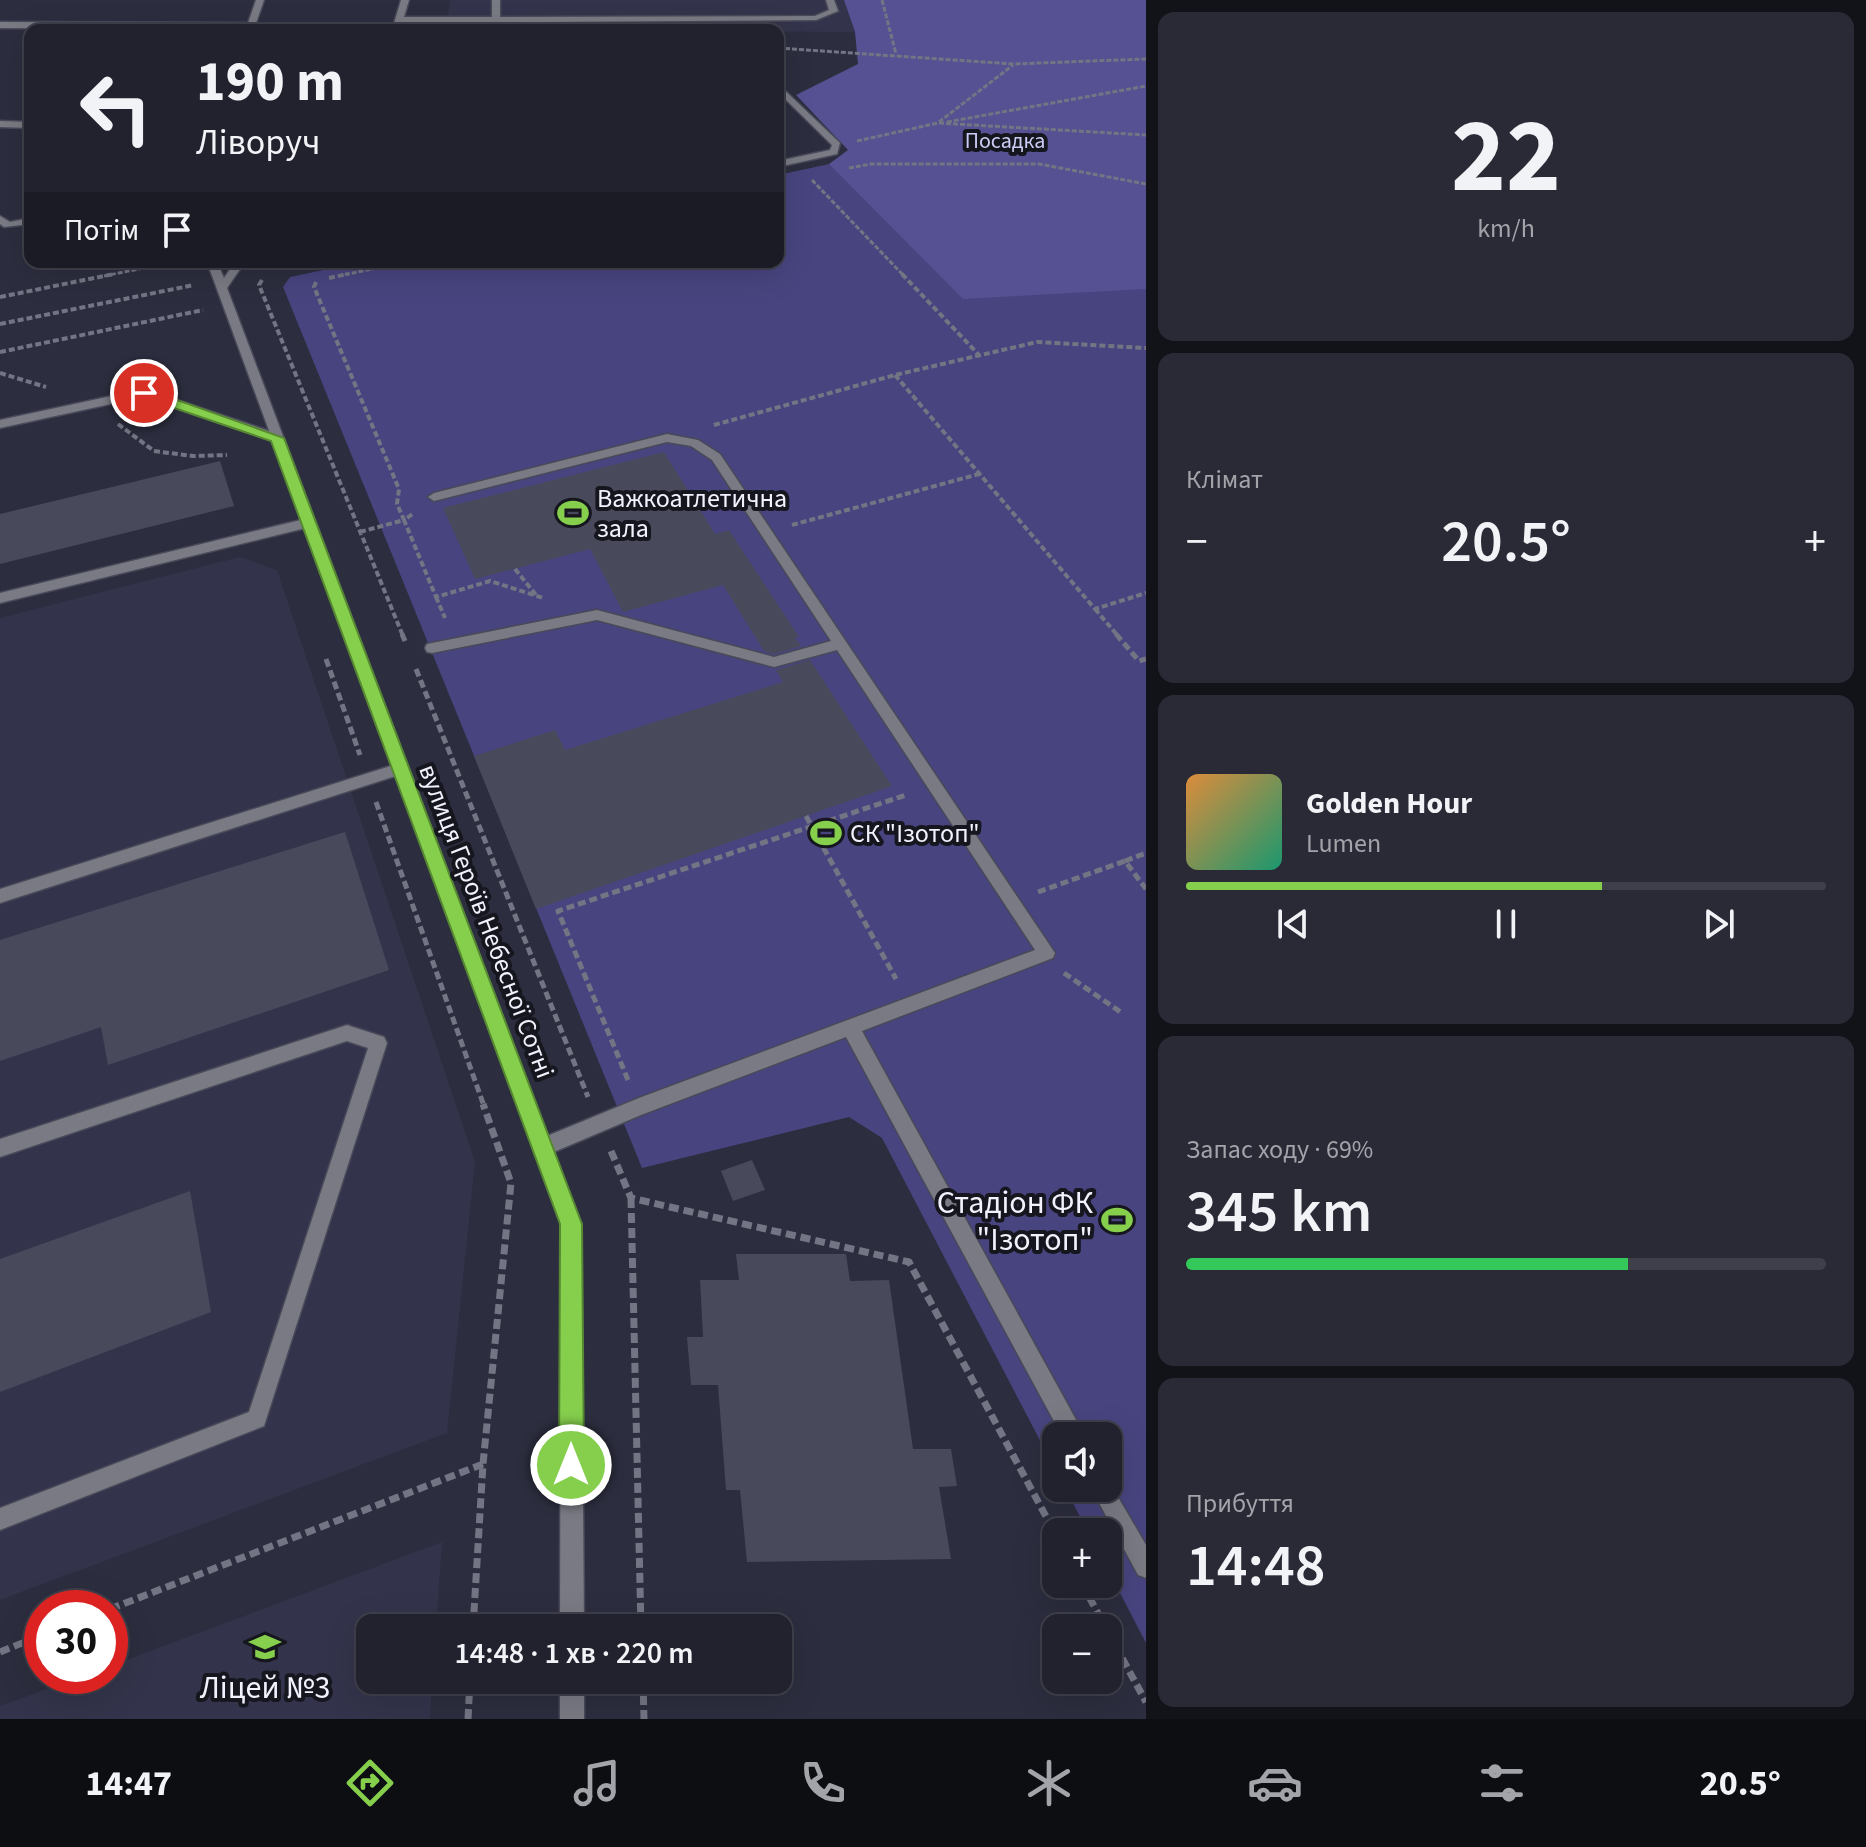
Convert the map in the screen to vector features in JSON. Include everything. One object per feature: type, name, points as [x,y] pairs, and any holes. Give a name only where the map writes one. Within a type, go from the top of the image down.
[{"type":"street","points":[[251,24],[260,0]]},
{"type":"street","points":[[399,24],[405,0]]},
{"type":"street","points":[[496,0],[496,19]]},
{"type":"street","points":[[401,20],[816,18],[834,11],[830,0]]},
{"type":"street","points":[[0,25],[24,25]]},
{"type":"street","points":[[784,93],[837,145],[834,152],[784,163]]},
{"type":"street","points":[[0,124],[24,125]]},
{"type":"street","points":[[0,219],[8,225],[24,222]]},
{"type":"street","name":"вулиця Героїв Небесної Сотні","points":[[214,268],[571,1224],[572,1614]]},
{"type":"street","points":[[220,284],[235,268]]},
{"type":"street","points":[[0,424],[144,393],[277,438]]},
{"type":"street","points":[[434,497],[667,438],[694,443],[716,457],[1047,953],[639,1107],[542,1148]]},
{"type":"street","points":[[0,598],[309,523]]},
{"type":"street","points":[[432,648],[597,615],[774,662],[842,643]]},
{"type":"street","points":[[0,896],[400,769]]},
{"type":"street","points":[[850,1027],[1066,1422]]},
{"type":"street","points":[[0,1148],[347,1033],[378,1043],[257,1419],[0,1519]]},
{"type":"street","points":[[1110,1502],[1146,1567]]},
{"type":"street","points":[[572,1694],[572,1719]]},
{"type":"path","points":[[882,0],[896,54]]},
{"type":"path","points":[[784,48],[1013,64],[1146,59]]},
{"type":"path","points":[[938,123],[1013,64]]},
{"type":"path","points":[[837,145],[938,123],[1146,86]]},
{"type":"path","points":[[938,123],[1146,135]]},
{"type":"path","points":[[836,171],[871,164],[1039,164],[1146,184]]},
{"type":"path","points":[[822,174],[808,177],[979,355]]},
{"type":"path","points":[[0,297],[144,268]]},
{"type":"path","points":[[270,268],[259,285],[410,653]]},
{"type":"path","points":[[378,268],[317,281],[314,287],[399,489],[397,504],[436,597],[490,581],[597,615]]},
{"type":"path","points":[[0,324],[220,284]]},
{"type":"path","points":[[0,352],[228,305]]},
{"type":"path","points":[[667,438],[895,375],[1037,342],[1146,348]]},
{"type":"path","points":[[0,373],[91,404],[154,451],[193,456],[227,455]]},
{"type":"path","points":[[895,375],[1139,661],[1146,659]]},
{"type":"path","points":[[768,531],[979,474]]},
{"type":"path","points":[[360,532],[404,520]]},
{"type":"path","points":[[515,569],[536,596]]},
{"type":"path","points":[[1095,609],[1146,593]]},
{"type":"path","points":[[322,647],[511,1183],[483,1464],[474,1614]]},
{"type":"path","points":[[415,667],[631,1198],[641,1614]]},
{"type":"path","points":[[639,1107],[558,911],[937,784]]},
{"type":"path","points":[[806,816],[909,1004]]},
{"type":"path","points":[[1013,901],[1146,853]]},
{"type":"path","points":[[1125,861],[1146,889]]},
{"type":"path","points":[[1047,953],[1059,969],[1122,1013]]},
{"type":"path","points":[[631,1198],[909,1262],[1047,1518]]},
{"type":"path","points":[[128,1602],[483,1464]]},
{"type":"path","points":[[0,1652],[24,1642]]},
{"type":"path","points":[[1122,1658],[1146,1702]]},
{"type":"path","points":[[468,1719],[469,1694]]},
{"type":"path","points":[[643,1694],[644,1719]]},
{"type":"shaded area","points":[[450,0],[844,0],[855,32],[784,32],[784,24],[447,24]]},
{"type":"shaded area","name":"СК \"Ізотоп\"","points":[[946,139],[1146,177],[1146,1643],[1122,1597],[1122,1518],[1081,1518],[1072,1502],[1122,1502],[1122,1422],[1042,1422],[1042,1444],[882,1138],[849,1117],[642,1168],[283,287],[290,277],[333,268],[784,268],[784,174]]},
{"type":"shaded area","points":[[240,557],[277,570],[475,1162],[447,1433],[0,1600],[0,618]]},
{"type":"shaded area","name":"Ліцей №3","points":[[442,1542],[437,1614],[356,1614],[356,1694],[431,1694],[430,1719],[0,1719],[0,1706],[33,1694],[128,1694],[128,1659]]},
{"type":"green space","name":"Посадка","points":[[844,0],[1146,0],[1146,289],[963,299],[829,164],[848,150],[796,95],[858,64],[855,32]]},
{"type":"building","points":[[664,452],[715,534],[729,530],[799,637],[795,638],[801,646],[774,654],[764,651],[723,585],[623,612],[590,549],[475,579],[443,508]]},
{"type":"building","points":[[220,461],[234,506],[0,564],[0,514]]},
{"type":"building","points":[[810,660],[892,786],[536,909],[474,756],[555,730],[565,750],[783,682],[776,670]]},
{"type":"building","points":[[345,832],[389,970],[108,1065],[101,1027],[0,1061],[0,940]]},
{"type":"building","points":[[752,1160],[765,1190],[733,1201],[721,1171]]},
{"type":"building","points":[[190,1191],[211,1312],[0,1392],[0,1259]]},
{"type":"building","points":[[736,1254],[846,1254],[850,1281],[889,1280],[913,1449],[951,1449],[957,1486],[939,1487],[951,1559],[747,1562],[740,1490],[726,1490],[718,1385],[691,1385],[687,1337],[703,1337],[700,1280],[739,1280]]},
{"type":"place","name":"Важкоатлетична зала","points":[[573,513]]},
{"type":"place","name":"СК \"Ізотоп\"","points":[[826,833]]},
{"type":"place","name":"Стадіон ФК \"Ізотоп\"","points":[[1117,1220]]},
{"type":"place","name":"Ліцей №3","points":[[265,1647]]},
{"type":"route","points":[[144,393],[197,408],[277,438],[571,1224],[571,1465]]}]
